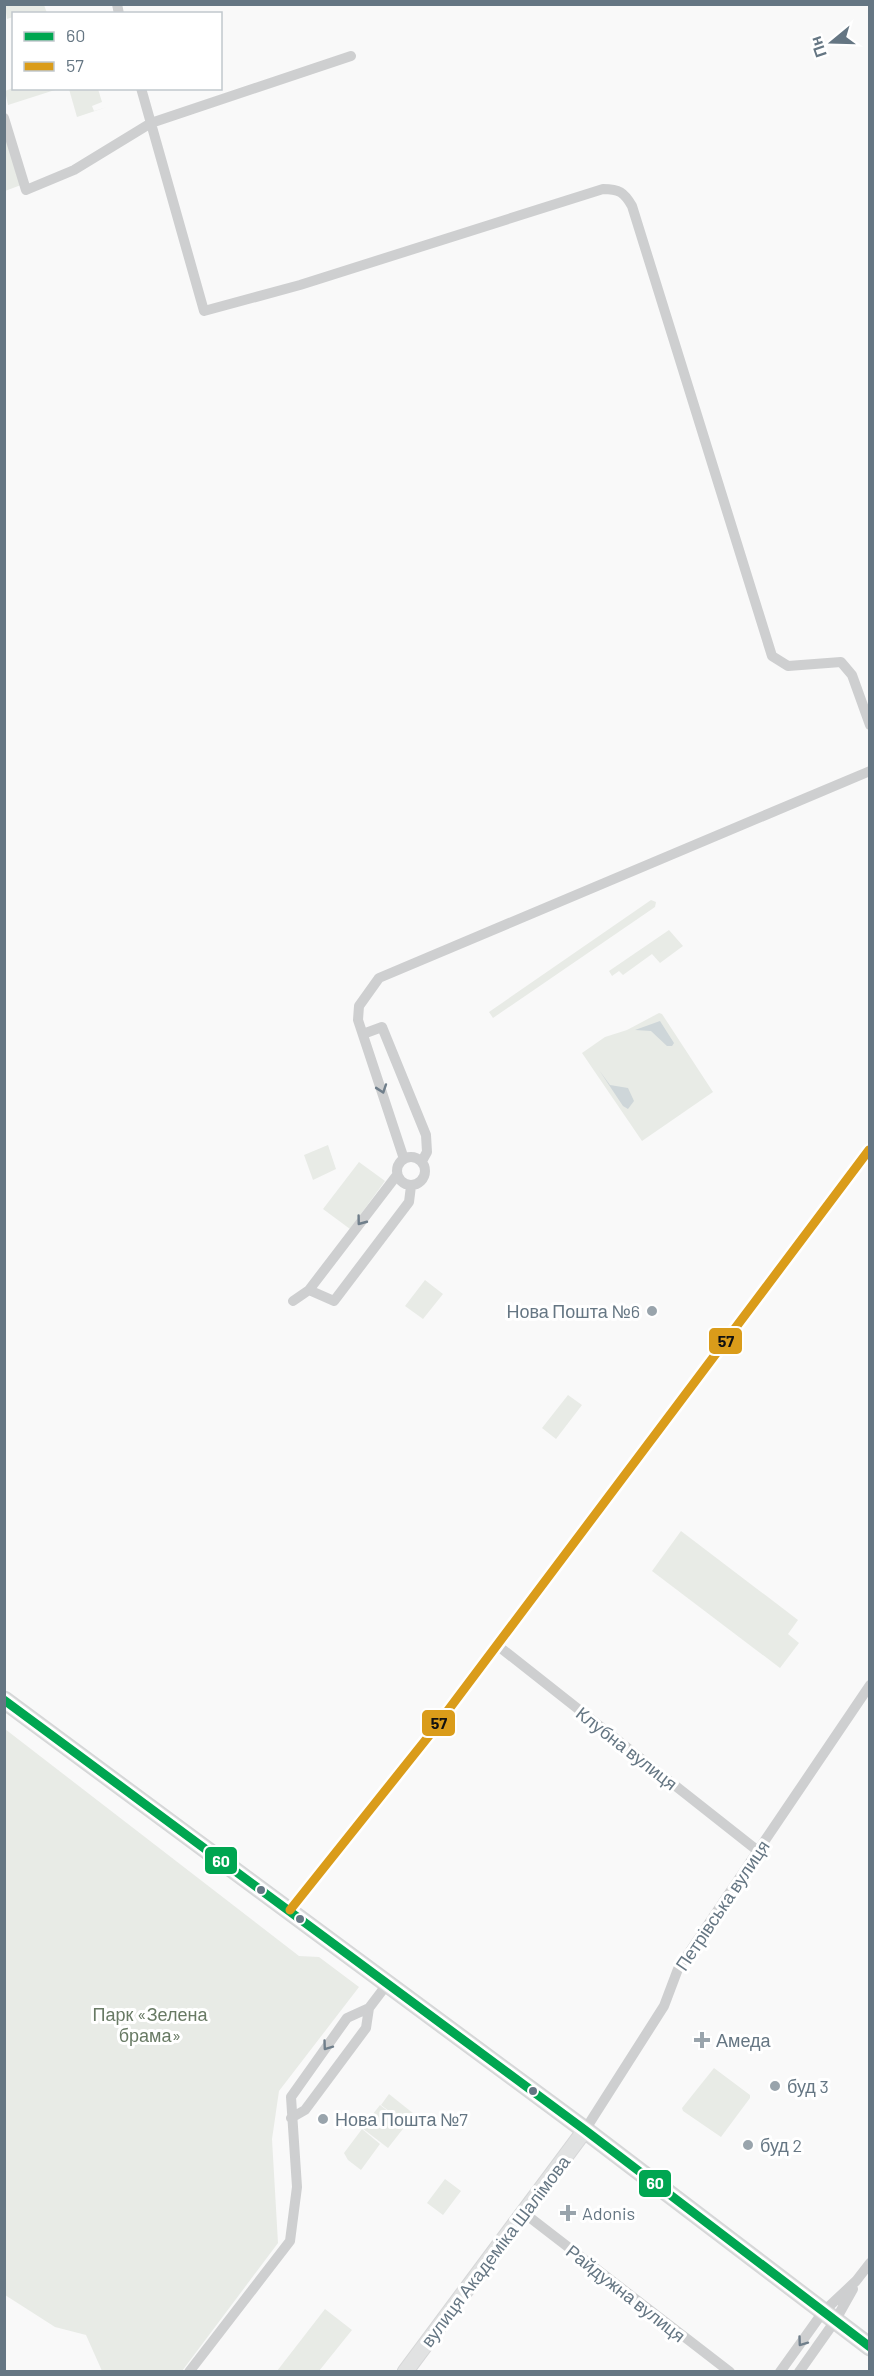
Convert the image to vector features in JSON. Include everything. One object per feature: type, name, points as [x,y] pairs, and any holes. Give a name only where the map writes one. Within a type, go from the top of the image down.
[{"type":"main road","points":[[4,1700],[585,2130],[870,2347]]},
{"type":"main road","name":"вулиця Академіка Шалімова","points":[[405,2372],[585,2130]]},
{"type":"street","points":[[4,118],[26,190],[74,170],[151,123],[351,56]]},
{"type":"street","points":[[142,90],[204,311],[300,285],[603,189],[616,189],[625,193],[632,206],[772,656],[788,666],[841,662],[852,675],[870,726]]},
{"type":"street","points":[[405,1159],[358,1020],[359,1006],[379,978],[870,771]]},
{"type":"street","points":[[363,1034],[382,1027],[426,1135],[428,1145],[422,1161]]},
{"type":"street","points":[[290,1910],[496,1645],[869,1150]]},
{"type":"street","points":[[294,1301],[309,1290],[397,1175],[398,1166],[405,1159],[414,1157],[422,1161],[426,1170],[424,1179],[411,1186],[403,1183],[397,1175]]},
{"type":"street","points":[[309,1290],[334,1301],[409,1202],[411,1186]]},
{"type":"street","name":"Клубна вулиця","points":[[496,1645],[758,1851]]},
{"type":"street","name":"Петрівська вулиця","points":[[585,2130],[664,2006],[678,1969],[870,1685]]},
{"type":"street","points":[[189,2372],[290,2241],[297,2187],[291,2097],[347,2018],[369,2008],[388,1983]]},
{"type":"street","points":[[291,2118],[305,2110],[366,2028],[369,2008]]},
{"type":"street","name":"Райдужна вулиця","points":[[524,2213],[730,2372]]},
{"type":"street","points":[[780,2372],[830,2316],[870,2263]]},
{"type":"street","points":[[799,2372],[830,2316]]},
{"type":"green space","points":[[5,5],[44,5],[47,12],[12,12],[12,17],[7,19]]},
{"type":"green space","points":[[12,88],[55,90],[8,105],[5,91]]},
{"type":"green space","points":[[69,90],[98,90],[102,102],[92,106],[94,111],[107,107],[77,117]]},
{"type":"green space","points":[[4,128],[21,185],[5,191],[4,191]]},
{"type":"green space","points":[[651,900],[656,902],[655,907],[493,1018],[489,1012]]},
{"type":"green space","points":[[669,930],[683,946],[660,963],[652,954],[623,975],[619,971],[612,976],[609,971]]},
{"type":"green space","points":[[659,1013],[662,1014],[713,1092],[642,1141],[582,1053],[605,1037],[627,1030]]},
{"type":"green space","points":[[328,1145],[336,1169],[313,1180],[304,1155]]},
{"type":"green space","points":[[359,1162],[385,1181],[350,1229],[323,1209]]},
{"type":"green space","points":[[425,1280],[443,1294],[423,1319],[405,1306]]},
{"type":"green space","points":[[568,1395],[582,1405],[556,1439],[542,1428]]},
{"type":"green space","points":[[681,1531],[798,1620],[788,1634],[799,1643],[780,1668],[652,1571]]},
{"type":"green space","name":"Парк «Зелена брама»","points":[[5,1729],[299,1956],[319,1957],[359,1987],[279,2091],[272,2139],[278,2243],[182,2371],[102,2371],[86,2335],[55,2327],[5,2295]]},
{"type":"green space","points":[[714,2068],[750,2095],[721,2137],[683,2111],[682,2108]]},
{"type":"green space","points":[[389,2094],[414,2114],[406,2124],[381,2105]]},
{"type":"green space","points":[[380,2105],[406,2125],[388,2148],[362,2128]]},
{"type":"green space","points":[[362,2129],[380,2144],[361,2170],[348,2160],[344,2153]]},
{"type":"green space","points":[[445,2179],[461,2191],[443,2215],[427,2203]]},
{"type":"green space","points":[[325,2309],[352,2330],[319,2371],[277,2371]]},
{"type":"shaded area","points":[[660,1021],[674,1043],[672,1046],[667,1046],[651,1031],[635,1030]]},
{"type":"shaded area","points":[[599,1070],[610,1085],[628,1088],[634,1101],[628,1109],[623,1106]]},
{"type":"transit line","name":"57","points":[[290,1910],[428,1737],[869,1150]]},
{"type":"transit line","name":"60","points":[[4,1700],[585,2130],[870,2347]]},
{"type":"place","name":"Нова Пошта №6","points":[[652,1311]]},
{"type":"place","name":"Амеда","points":[[702,2040]]},
{"type":"place","name":"буд 3","points":[[775,2086]]},
{"type":"place","name":"Нова Пошта №7","points":[[323,2119]]},
{"type":"place","name":"буд 2","points":[[748,2145]]},
{"type":"place","name":"Adonis","points":[[568,2213]]}]
